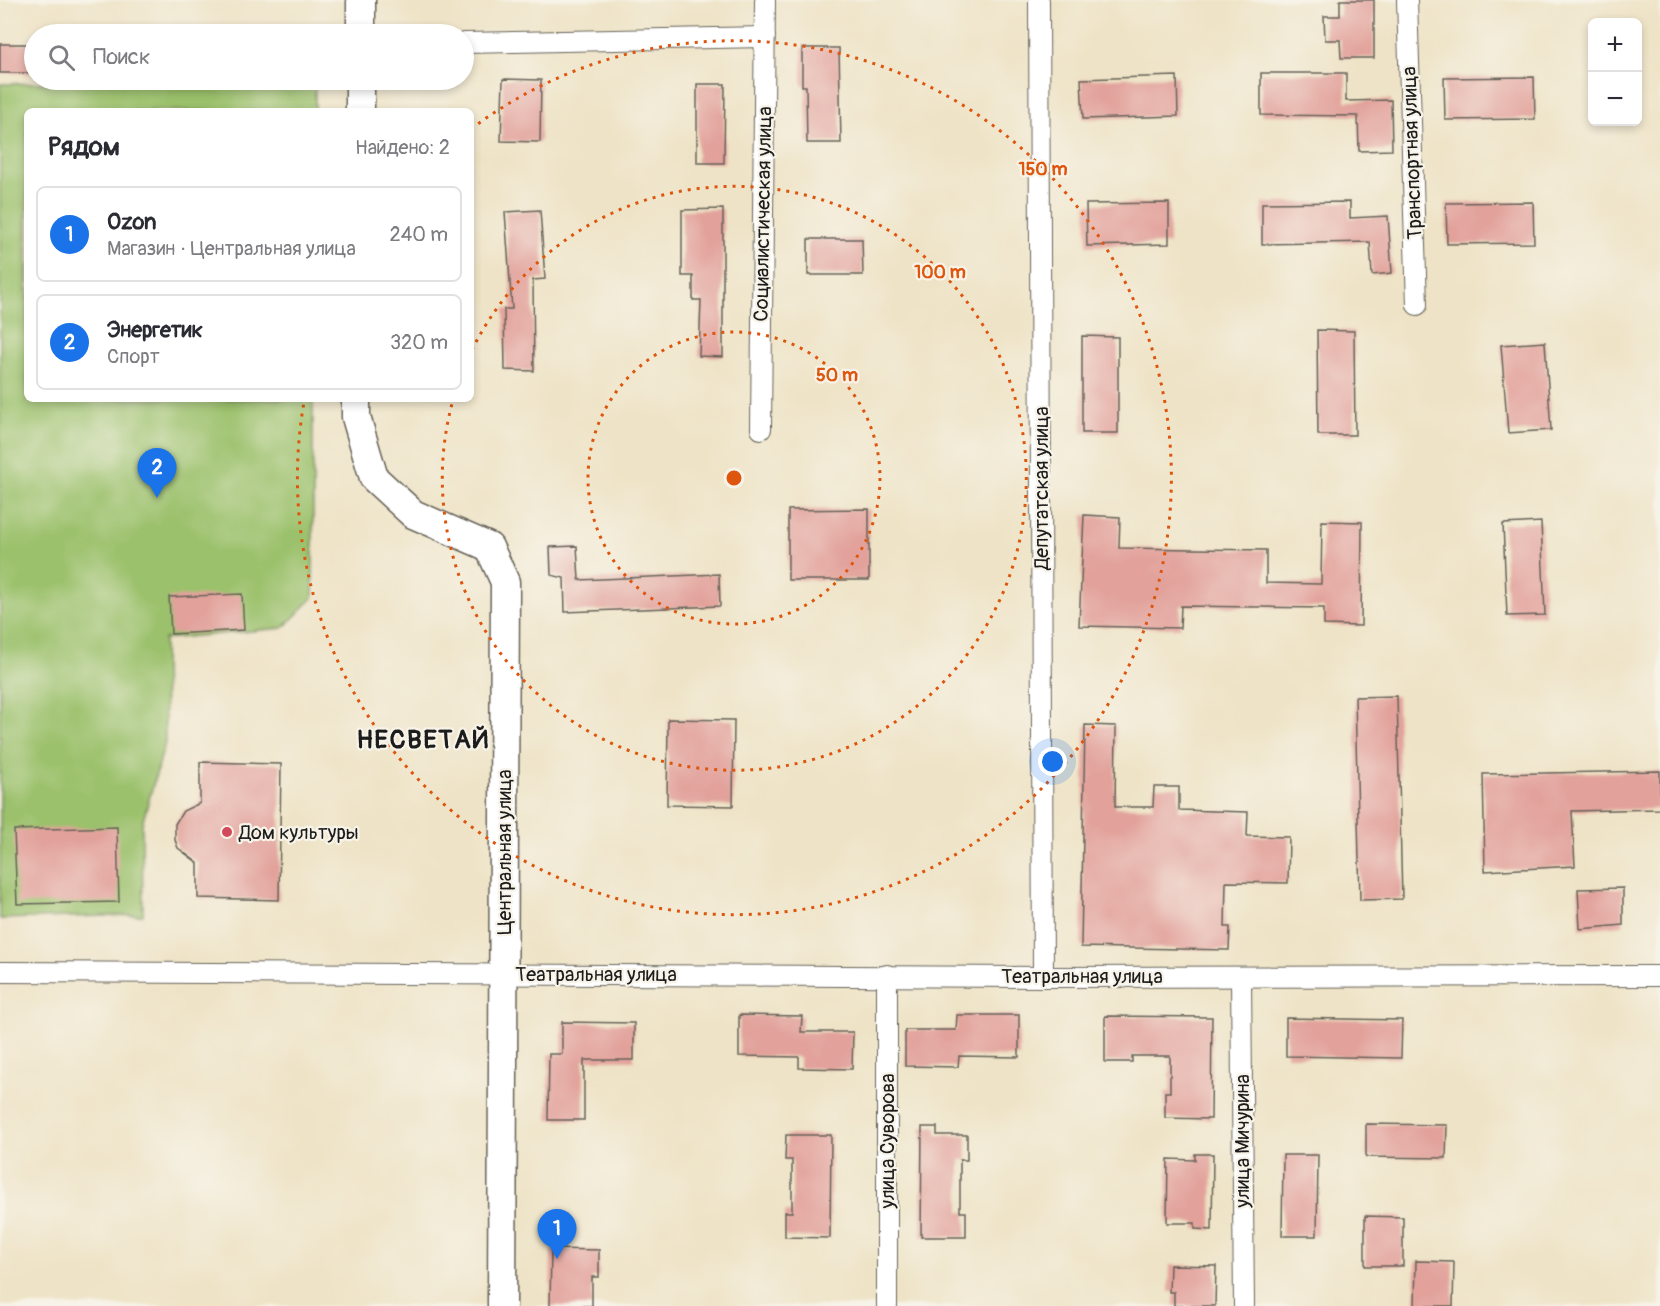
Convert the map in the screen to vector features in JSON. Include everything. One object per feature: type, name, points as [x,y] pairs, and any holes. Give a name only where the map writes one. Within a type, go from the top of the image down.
[{"type":"main road","points":[[361,0],[361,24]]},
{"type":"main road","points":[[360,90],[360,108]]},
{"type":"main road","name":"Центральная улица","points":[[356,402],[356,417],[374,478],[413,514],[489,547],[505,582],[502,1306]]},
{"type":"street","name":"Социалистическая улица","points":[[761,429],[765,0]]},
{"type":"street","name":"Депутатская улица","points":[[1039,0],[1043,976]]},
{"type":"street","name":"Транспортная улица","points":[[1407,0],[1417,305]]},
{"type":"street","points":[[474,44],[765,37]]},
{"type":"street","name":"Театральная улица","points":[[0,972],[1660,976]]},
{"type":"street","name":"улица Суворова","points":[[887,975],[887,1306]]},
{"type":"street","name":"улица Мичурина","points":[[1241,976],[1244,1306]]},
{"type":"green space","points":[[24,83],[24,90],[315,90],[315,108],[24,108],[24,402],[313,402],[313,598],[283,628],[164,639],[165,743],[142,824],[143,915],[0,919],[0,84]]},
{"type":"building","points":[[1340,0],[1374,0],[1374,58],[1341,58],[1340,40],[1325,40],[1324,16],[1340,16]]},
{"type":"building","points":[[0,44],[24,44],[24,73],[0,73]]},
{"type":"building","points":[[802,48],[839,48],[841,143],[807,143],[806,86],[802,86]]},
{"type":"building","points":[[1261,73],[1346,73],[1346,101],[1391,100],[1392,150],[1359,151],[1358,116],[1261,115]]},
{"type":"building","points":[[1177,76],[1178,116],[1083,119],[1081,79]]},
{"type":"building","points":[[1534,77],[1535,119],[1445,120],[1444,78]]},
{"type":"building","points":[[503,79],[541,80],[540,142],[501,141]]},
{"type":"building","points":[[697,84],[725,84],[724,163],[697,163]]},
{"type":"building","points":[[1350,202],[1350,218],[1388,216],[1392,273],[1372,275],[1370,242],[1262,244],[1262,203]]},
{"type":"building","points":[[1533,202],[1534,243],[1447,244],[1446,203]]},
{"type":"building","points":[[1169,203],[1169,244],[1087,246],[1086,204]]},
{"type":"building","points":[[723,209],[723,357],[699,356],[701,300],[693,300],[693,276],[682,276],[682,210]]},
{"type":"building","points":[[540,210],[545,279],[533,280],[534,371],[505,370],[504,309],[512,309],[505,212]]},
{"type":"building","points":[[808,239],[862,239],[863,275],[808,275]]},
{"type":"building","points":[[1317,330],[1354,331],[1355,435],[1318,435]]},
{"type":"building","points":[[1082,336],[1118,337],[1118,433],[1082,433]]},
{"type":"building","points":[[1545,342],[1551,430],[1508,433],[1501,345]]},
{"type":"building","points":[[869,509],[869,580],[788,580],[788,510]]},
{"type":"building","points":[[1084,515],[1120,517],[1119,548],[1266,550],[1266,583],[1321,584],[1322,521],[1362,522],[1361,626],[1324,625],[1324,608],[1181,606],[1180,628],[1079,626]]},
{"type":"building","points":[[1541,522],[1545,615],[1507,616],[1503,524]]},
{"type":"building","points":[[577,546],[579,580],[719,574],[720,606],[565,612],[564,578],[551,575],[550,547]]},
{"type":"building","points":[[242,594],[244,630],[171,634],[169,597]]},
{"type":"building","points":[[1397,696],[1402,899],[1360,900],[1355,697]]},
{"type":"building","points":[[668,719],[734,720],[733,806],[667,805]]},
{"type":"building","points":[[1085,725],[1116,726],[1115,807],[1153,807],[1154,787],[1179,787],[1179,810],[1248,812],[1247,836],[1289,837],[1288,883],[1226,882],[1225,927],[1230,927],[1229,950],[1081,947]]},
{"type":"building","name":"Дом культуры","points":[[200,762],[281,764],[279,900],[198,898],[198,863],[178,848],[175,840],[175,824],[183,811],[200,803]]},
{"type":"building","points":[[1660,771],[1660,809],[1572,811],[1575,866],[1485,871],[1483,774]]},
{"type":"building","points":[[117,827],[119,902],[17,904],[14,830]]},
{"type":"building","points":[[1623,888],[1623,925],[1580,929],[1578,889]]},
{"type":"building","points":[[739,1015],[802,1016],[801,1032],[853,1032],[852,1069],[799,1068],[799,1057],[739,1056]]},
{"type":"building","points":[[957,1015],[1019,1015],[1019,1057],[959,1056],[958,1067],[905,1066],[905,1030],[956,1030]]},
{"type":"building","points":[[1105,1016],[1212,1017],[1211,1119],[1165,1118],[1165,1092],[1170,1092],[1170,1056],[1132,1056],[1132,1062],[1105,1062]]},
{"type":"building","points":[[1286,1018],[1402,1020],[1401,1058],[1286,1056]]},
{"type":"building","points":[[562,1022],[634,1023],[634,1060],[584,1060],[584,1120],[548,1120],[549,1054],[562,1054]]},
{"type":"building","points":[[1366,1124],[1447,1125],[1446,1158],[1366,1157]]},
{"type":"building","points":[[922,1127],[937,1127],[937,1135],[967,1135],[967,1160],[960,1160],[960,1212],[966,1212],[966,1237],[921,1237]]},
{"type":"building","points":[[786,1135],[831,1135],[830,1238],[785,1237],[785,1212],[792,1212],[792,1160],[785,1160]]},
{"type":"building","points":[[1195,1154],[1213,1154],[1212,1230],[1195,1229],[1195,1223],[1167,1223],[1168,1159],[1195,1160]]},
{"type":"building","points":[[1283,1155],[1318,1155],[1317,1236],[1282,1236]]},
{"type":"building","points":[[1365,1216],[1403,1217],[1403,1266],[1365,1266]]},
{"type":"building","points":[[551,1249],[599,1250],[599,1277],[592,1277],[592,1306],[550,1306]]},
{"type":"building","points":[[1416,1261],[1454,1262],[1453,1306],[1415,1306]]},
{"type":"building","points":[[1170,1265],[1216,1266],[1215,1306],[1174,1306],[1174,1292],[1169,1292]]},
{"type":"place","name":"Энергетик","points":[[157,498]]},
{"type":"place","name":"Дом культуры","points":[[227,832]]},
{"type":"place","name":"Ozon","points":[[557,1259]]},
{"type":"district","name":"НЕСВЕТАЙ","points":[[423,740]]}]
